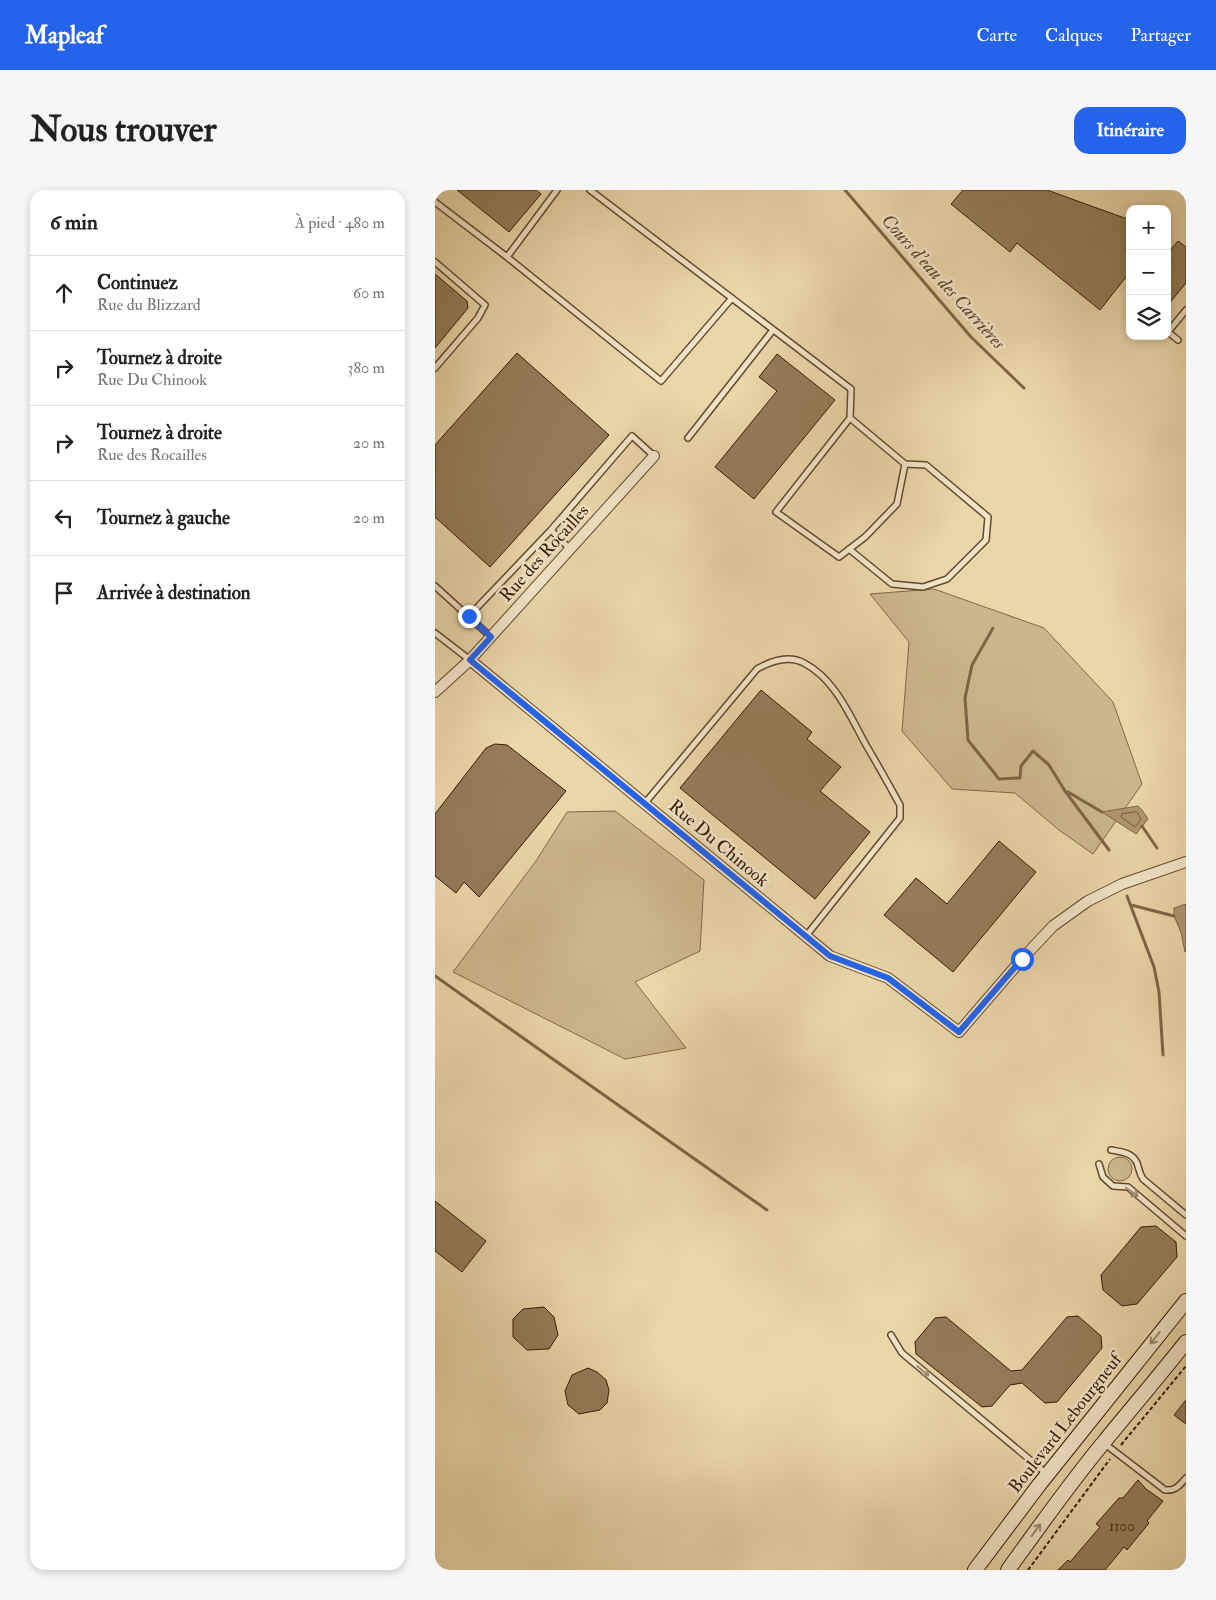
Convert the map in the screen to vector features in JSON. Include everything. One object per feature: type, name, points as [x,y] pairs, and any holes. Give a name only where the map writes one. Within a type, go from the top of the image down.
[{"type":"main road","name":"Boulevard Lebourgneuf","points":[[975,1570],[1047,1474],[1186,1301]]},
{"type":"main road","points":[[1008,1570],[1103,1442],[1146,1393],[1186,1342]]},
{"type":"street","name":"Rue des Rocailles","points":[[435,692],[470,660],[654,456]]},
{"type":"street","name":"Rue Du Chinook","points":[[470,660],[830,956],[888,978],[959,1032],[1053,926],[1088,901],[1122,884],[1186,862]]},
{"type":"lane","points":[[507,257],[557,190]]},
{"type":"lane","points":[[590,190],[851,389],[850,418],[776,512],[839,557],[865,537],[897,504],[905,464]]},
{"type":"lane","points":[[435,202],[507,257],[661,381],[732,298]]},
{"type":"lane","points":[[435,262],[485,305],[478,318],[435,368]]},
{"type":"lane","points":[[1178,340],[1168,332],[1186,310]]},
{"type":"lane","points":[[688,438],[773,330]]},
{"type":"lane","points":[[849,550],[892,584],[923,587],[947,579],[986,540],[988,518],[926,465],[905,464],[850,418]]},
{"type":"lane","points":[[469,616],[551,530],[632,436],[654,456]]},
{"type":"lane","points":[[551,530],[570,549]]},
{"type":"lane","points":[[435,586],[491,637]]},
{"type":"lane","points":[[435,633],[470,660]]},
{"type":"lane","points":[[645,803],[757,670],[769,663],[784,659],[803,662],[824,678],[844,705],[900,805],[900,818],[806,936]]},
{"type":"lane","points":[[1111,1150],[1128,1153],[1136,1161],[1139,1174],[1186,1215]]},
{"type":"lane","points":[[1099,1164],[1103,1177],[1113,1186],[1128,1187],[1186,1236]]},
{"type":"lane","points":[[891,1335],[902,1353],[1047,1474]]},
{"type":"lane","points":[[1103,1442],[1165,1490],[1173,1491],[1186,1478]]},
{"type":"path","points":[[1124,1441],[1186,1366]]},
{"type":"path","points":[[1028,1570],[1112,1456]]},
{"type":"shaded area","points":[[934,589],[1044,628],[1113,702],[1142,784],[1093,854],[1059,830],[1015,793],[952,789],[902,731],[909,642],[870,594]]},
{"type":"shaded area","points":[[615,811],[704,880],[700,951],[635,982],[686,1048],[625,1059],[453,972],[536,861],[567,812]]},
{"type":"shaded area","points":[[1120,1157],[1125,1158],[1131,1164],[1131,1174],[1125,1180],[1120,1181],[1115,1180],[1109,1174],[1108,1169],[1109,1164],[1115,1158]]},
{"type":"water","points":[[1138,806],[1148,819],[1136,834],[1102,812]]},
{"type":"water","points":[[1186,904],[1185,952],[1181,932],[1174,916],[1174,908]]},
{"type":"building","points":[[457,190],[536,190],[541,194],[509,232]]},
{"type":"building","points":[[963,190],[1047,190],[1126,219],[1126,277],[1100,310],[1017,243],[1010,252],[951,204]]},
{"type":"building","points":[[1178,241],[1186,247],[1186,283],[1171,301],[1171,250]]},
{"type":"building","points":[[435,274],[467,301],[468,308],[435,348]]},
{"type":"building","points":[[517,353],[609,435],[490,567],[435,517],[435,445]]},
{"type":"building","points":[[777,354],[835,400],[754,499],[715,467],[777,391],[759,377]]},
{"type":"building","points":[[761,690],[812,732],[807,739],[841,767],[820,791],[870,832],[815,899],[680,788]]},
{"type":"building","points":[[495,744],[507,745],[566,791],[479,897],[464,882],[456,893],[435,876],[435,814],[486,748]]},
{"type":"building","points":[[999,841],[1036,872],[953,972],[884,915],[916,878],[947,904]]},
{"type":"building","points":[[435,1201],[486,1241],[462,1272],[435,1251]]},
{"type":"building","points":[[1156,1226],[1176,1242],[1177,1257],[1137,1304],[1122,1306],[1103,1290],[1101,1275],[1141,1227]]},
{"type":"building","points":[[544,1307],[554,1317],[558,1335],[549,1349],[527,1350],[513,1337],[513,1319],[523,1309]]},
{"type":"building","points":[[1078,1316],[1101,1336],[1102,1348],[1057,1402],[1045,1403],[1022,1383],[1010,1385],[992,1406],[982,1407],[916,1354],[915,1342],[935,1318],[946,1317],[1011,1371],[1022,1370],[1067,1317]]},
{"type":"building","points":[[588,1368],[597,1372],[606,1380],[609,1390],[607,1403],[600,1410],[579,1414],[568,1405],[565,1391],[572,1375]]},
{"type":"building","points":[[1186,1400],[1186,1424],[1174,1415]]},
{"type":"building","points":[[1138,1480],[1146,1489],[1163,1501],[1147,1521],[1149,1523],[1127,1550],[1124,1547],[1105,1570],[1058,1570],[1068,1560],[1070,1562],[1100,1527],[1096,1524],[1119,1498],[1123,1498]]},
{"type":"waterway","name":"Cours d'eau des Carrières","points":[[845,190],[971,337],[1024,388]]},
{"type":"waterway","name":"Cours d'eau des Carrières","points":[[993,628],[972,665],[965,698],[968,740],[999,779],[1020,778],[1021,766],[1033,751],[1049,765],[1065,791],[1109,850]]},
{"type":"waterway","points":[[1068,792],[1102,812]]},
{"type":"waterway","points":[[1142,826],[1157,848]]},
{"type":"waterway","name":"Cours d'eau des Carrières","points":[[1127,896],[1154,967],[1159,992],[1163,1055]]},
{"type":"waterway","points":[[1131,905],[1174,916]]},
{"type":"waterway","points":[[435,976],[767,1210]]},
{"type":"route","points":[[469,616],[491,637],[470,660],[830,956],[888,978],[959,1032],[1022,959]]}]
